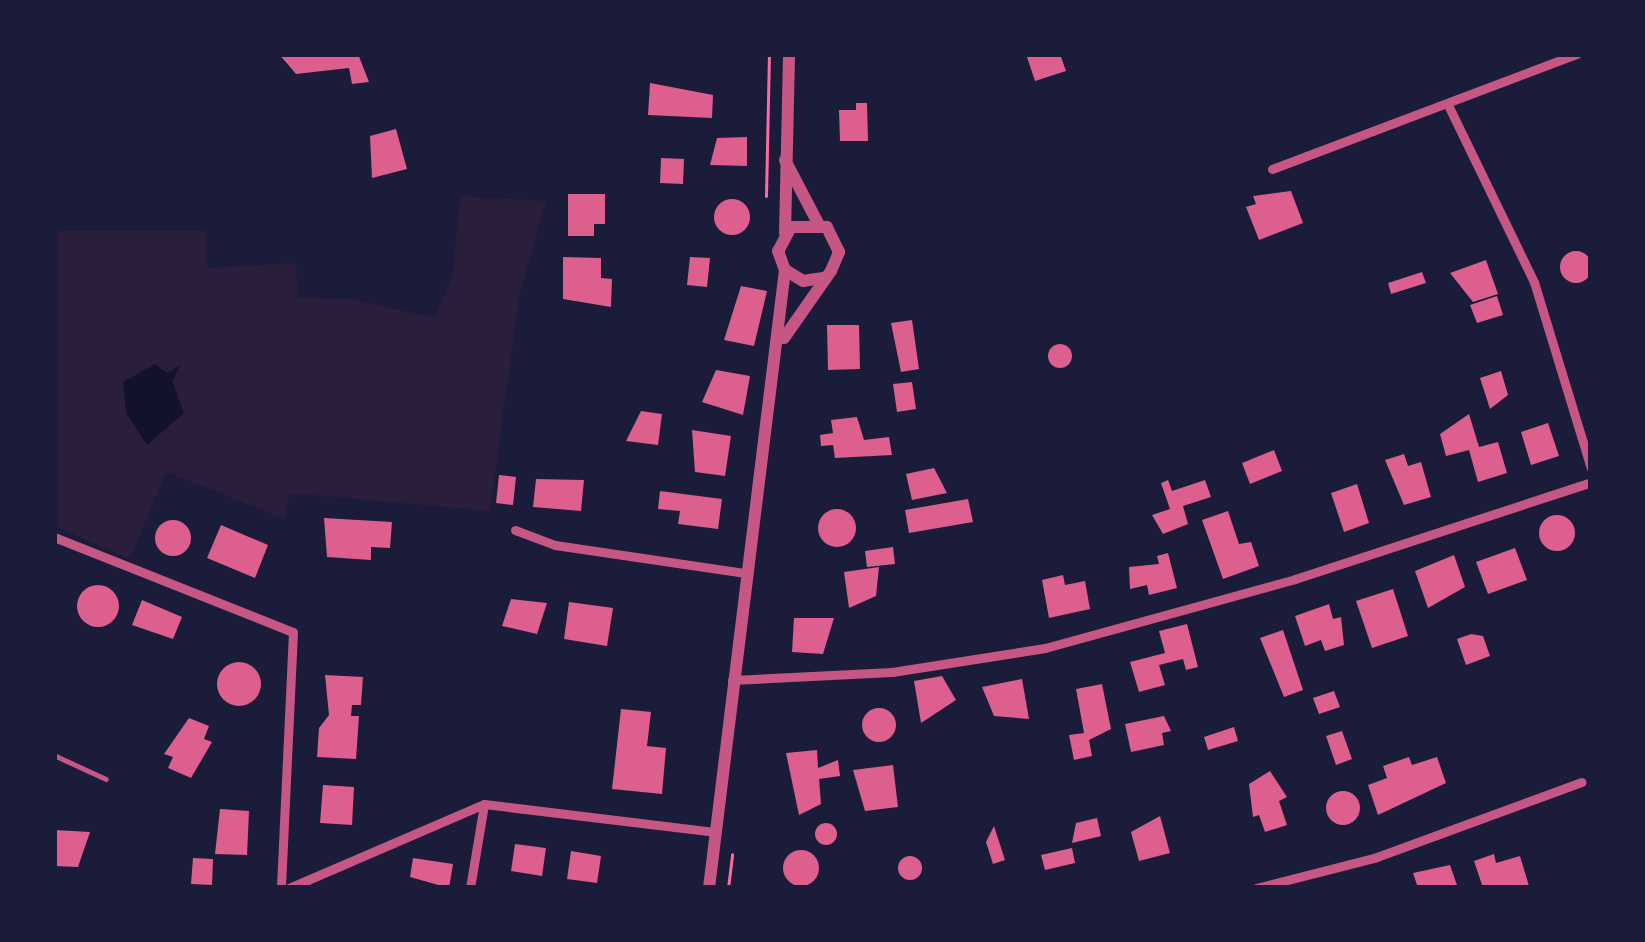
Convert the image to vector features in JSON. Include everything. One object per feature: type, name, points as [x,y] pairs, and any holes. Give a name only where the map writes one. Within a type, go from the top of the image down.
[{"type":"street","points":[[709,888],[744,573],[780,345],[785,270],[778,251],[784,233],[789,54]]},
{"type":"street","points":[[1273,169],[1449,107],[1576,54]]},
{"type":"street","points":[[1449,107],[1534,282],[1591,470]]},
{"type":"street","points":[[780,345],[838,252],[783,156]]},
{"type":"street","points":[[784,233],[818,223]]},
{"type":"street","points":[[785,270],[803,281],[823,278]]},
{"type":"street","points":[[732,680],[892,672],[1045,648],[1295,579],[1591,482]]},
{"type":"street","points":[[515,530],[555,545],[744,573]]},
{"type":"street","points":[[54,537],[293,632],[285,888],[484,804],[716,832]]},
{"type":"street","points":[[1256,888],[1374,858],[1582,782]]},
{"type":"street","points":[[470,888],[484,804]]},
{"type":"lane","points":[[54,755],[106,778]]},
{"type":"path","points":[[766,196],[770,54]]},
{"type":"shaded area","points":[[460,196],[546,201],[519,297],[490,511],[289,493],[286,519],[166,472],[130,559],[54,525],[54,231],[206,231],[207,268],[296,263],[298,298],[353,299],[435,318],[453,273]]},
{"type":"shaded area","points":[[155,364],[167,373],[181,365],[172,381],[184,413],[147,445],[126,413],[123,382]]},
{"type":"building","points":[[279,54],[358,54],[369,82],[352,84],[349,68],[296,74]]},
{"type":"building","points":[[1026,54],[1060,54],[1066,71],[1035,81]]},
{"type":"building","points":[[650,83],[713,95],[712,118],[648,115]]},
{"type":"building","points":[[856,103],[867,103],[868,141],[840,141],[839,110],[856,110]]},
{"type":"building","points":[[396,129],[407,169],[372,178],[370,136]]},
{"type":"building","points":[[747,137],[747,166],[710,165],[717,138]]},
{"type":"building","points":[[661,158],[684,159],[683,184],[660,183]]},
{"type":"building","points":[[1291,191],[1303,223],[1259,240],[1246,207],[1256,204],[1253,196]]},
{"type":"building","points":[[568,194],[605,194],[605,224],[594,224],[594,236],[568,236]]},
{"type":"building","points":[[732,199],[745,204],[750,217],[745,230],[732,235],[719,230],[714,217],[719,204]]},
{"type":"building","points":[[1576,251],[1587,256],[1592,267],[1587,278],[1576,283],[1565,278],[1560,267],[1565,256]]},
{"type":"building","points":[[563,257],[601,258],[601,278],[612,279],[611,307],[563,299]]},
{"type":"building","points":[[690,257],[710,258],[707,287],[687,285]]},
{"type":"building","points":[[1486,260],[1498,294],[1473,302],[1450,273]]},
{"type":"building","points":[[1422,272],[1426,283],[1391,294],[1388,283]]},
{"type":"building","points":[[741,286],[767,291],[754,346],[724,340]]},
{"type":"building","points":[[1497,296],[1503,315],[1477,323],[1470,305]]},
{"type":"building","points":[[912,320],[919,369],[901,372],[891,323]]},
{"type":"building","points":[[827,325],[859,325],[860,369],[828,370]]},
{"type":"building","points":[[1060,344],[1072,356],[1060,368],[1048,356]]},
{"type":"building","points":[[716,370],[750,376],[743,415],[702,402]]},
{"type":"building","points":[[1501,371],[1508,395],[1490,409],[1480,378]]},
{"type":"building","points":[[912,382],[916,409],[897,412],[893,384]]},
{"type":"building","points":[[641,411],[662,414],[658,445],[626,441]]},
{"type":"building","points":[[1469,414],[1479,447],[1498,442],[1507,473],[1478,482],[1469,450],[1446,456],[1440,434]]},
{"type":"building","points":[[857,417],[864,440],[889,437],[892,455],[835,458],[833,445],[821,446],[820,435],[833,433],[831,420]]},
{"type":"building","points":[[1548,423],[1559,456],[1531,465],[1521,432]]},
{"type":"building","points":[[692,430],[731,436],[725,476],[695,472]]},
{"type":"building","points":[[1274,450],[1282,471],[1250,484],[1242,463]]},
{"type":"building","points":[[1404,454],[1408,466],[1421,462],[1431,497],[1404,505],[1385,460]]},
{"type":"building","points":[[934,468],[947,493],[912,500],[906,474]]},
{"type":"building","points":[[499,475],[516,477],[513,505],[496,503]]},
{"type":"building","points":[[536,479],[584,480],[581,511],[533,507]]},
{"type":"building","points":[[1168,480],[1172,491],[1205,480],[1211,497],[1183,506],[1188,524],[1163,534],[1152,515],[1170,509],[1161,483]]},
{"type":"building","points":[[1357,484],[1369,523],[1344,532],[1331,493]]},
{"type":"building","points":[[660,491],[722,499],[718,529],[678,524],[680,511],[658,509]]},
{"type":"building","points":[[968,499],[973,522],[909,533],[905,510]]},
{"type":"building","points":[[837,509],[850,515],[856,528],[850,541],[837,547],[824,541],[818,528],[824,515]]},
{"type":"building","points":[[1228,511],[1239,544],[1251,542],[1259,566],[1223,579],[1202,520]]},
{"type":"building","points":[[1557,515],[1570,520],[1575,533],[1570,546],[1557,551],[1544,546],[1539,533],[1544,520]]},
{"type":"building","points":[[324,518],[392,522],[390,548],[371,547],[371,560],[327,557]]},
{"type":"building","points":[[173,520],[186,525],[191,538],[186,551],[173,556],[160,551],[155,538],[160,525]]},
{"type":"building","points":[[221,525],[268,545],[255,578],[207,558]]},
{"type":"building","points":[[893,547],[895,564],[867,567],[865,551]]},
{"type":"building","points":[[1515,548],[1527,580],[1488,594],[1476,562]]},
{"type":"building","points":[[1168,553],[1177,588],[1149,595],[1147,585],[1130,589],[1129,567],[1159,564],[1157,556]]},
{"type":"building","points":[[1454,555],[1465,587],[1428,608],[1415,571]]},
{"type":"building","points":[[879,567],[876,596],[849,608],[844,572]]},
{"type":"building","points":[[1063,575],[1065,585],[1085,581],[1090,609],[1049,618],[1042,580]]},
{"type":"building","points":[[98,585],[113,591],[119,606],[113,621],[98,627],[83,621],[77,606],[83,591]]},
{"type":"building","points":[[1393,589],[1408,636],[1372,648],[1356,601]]},
{"type":"building","points":[[511,599],[547,603],[537,634],[502,626]]},
{"type":"building","points":[[142,600],[182,617],[173,639],[132,625]]},
{"type":"building","points":[[569,602],[613,608],[607,646],[564,639]]},
{"type":"building","points":[[1329,604],[1333,619],[1341,617],[1344,645],[1325,651],[1321,640],[1305,646],[1295,616]]},
{"type":"building","points":[[794,618],[834,618],[823,654],[792,652]]},
{"type":"building","points":[[1187,624],[1198,667],[1186,670],[1183,659],[1159,665],[1165,685],[1139,692],[1130,662],[1165,653],[1159,631]]},
{"type":"building","points":[[1283,630],[1303,690],[1284,697],[1260,638]]},
{"type":"building","points":[[1483,636],[1490,656],[1466,665],[1457,639]]},
{"type":"building","points":[[239,662],[254,669],[261,684],[254,699],[239,706],[224,699],[217,684],[224,669]]},
{"type":"building","points":[[325,675],[363,677],[361,705],[352,705],[351,716],[359,716],[356,759],[317,757],[319,728],[329,715]]},
{"type":"building","points":[[942,676],[956,700],[921,723],[914,681]]},
{"type":"building","points":[[1022,679],[1029,719],[994,716],[982,687]]},
{"type":"building","points":[[1102,684],[1111,729],[1089,740],[1092,756],[1074,760],[1069,735],[1084,733],[1076,689]]},
{"type":"building","points":[[1334,691],[1340,707],[1319,714],[1313,698]]},
{"type":"building","points":[[879,708],[891,713],[896,725],[891,737],[879,742],[867,737],[862,725],[867,713]]},
{"type":"building","points":[[621,709],[651,712],[647,746],[666,748],[662,794],[612,789]]},
{"type":"building","points":[[1164,716],[1171,731],[1162,733],[1164,745],[1131,752],[1125,724]]},
{"type":"building","points":[[189,718],[209,726],[204,739],[212,742],[191,778],[168,768],[173,757],[164,754]]},
{"type":"building","points":[[1234,727],[1238,741],[1208,750],[1204,737]]},
{"type":"building","points":[[1342,731],[1352,759],[1336,765],[1326,736]]},
{"type":"building","points":[[817,750],[818,768],[838,760],[840,776],[819,779],[821,804],[799,815],[786,753]]},
{"type":"building","points":[[1409,757],[1412,765],[1437,757],[1446,783],[1378,815],[1368,785],[1387,778],[1383,766]]},
{"type":"building","points":[[893,765],[898,807],[865,811],[853,770]]},
{"type":"building","points":[[1270,771],[1287,797],[1279,801],[1287,825],[1265,832],[1259,815],[1253,817],[1249,784]]},
{"type":"building","points":[[323,785],[354,787],[352,825],[320,823]]},
{"type":"building","points":[[1343,791],[1355,796],[1360,808],[1355,820],[1343,825],[1331,820],[1326,808],[1331,796]]},
{"type":"building","points":[[220,809],[249,811],[247,855],[215,854]]},
{"type":"building","points":[[1160,816],[1170,853],[1139,861],[1131,832]]},
{"type":"building","points":[[1097,818],[1101,836],[1072,843],[1076,823]]},
{"type":"building","points":[[826,823],[837,834],[826,845],[815,834]]},
{"type":"building","points":[[994,826],[1005,860],[993,864],[986,842]]},
{"type":"building","points":[[54,830],[90,832],[78,867],[54,866]]},
{"type":"building","points":[[515,844],[546,848],[542,876],[511,871]]},
{"type":"building","points":[[1072,848],[1075,863],[1045,870],[1041,855]]},
{"type":"building","points":[[801,850],[814,855],[819,868],[814,881],[801,886],[788,881],[783,868],[788,855]]},
{"type":"building","points":[[571,851],[601,856],[597,883],[567,879]]},
{"type":"building","points":[[1494,854],[1496,863],[1520,856],[1529,886],[1483,888],[1474,861]]},
{"type":"building","points":[[905,856],[915,856],[922,868],[915,880],[905,880],[898,873],[898,863]]},
{"type":"building","points":[[193,858],[213,859],[212,885],[191,884]]},
{"type":"building","points":[[413,858],[453,864],[449,888],[410,877]]},
{"type":"building","points":[[1450,865],[1458,888],[1418,888],[1413,873]]}]
